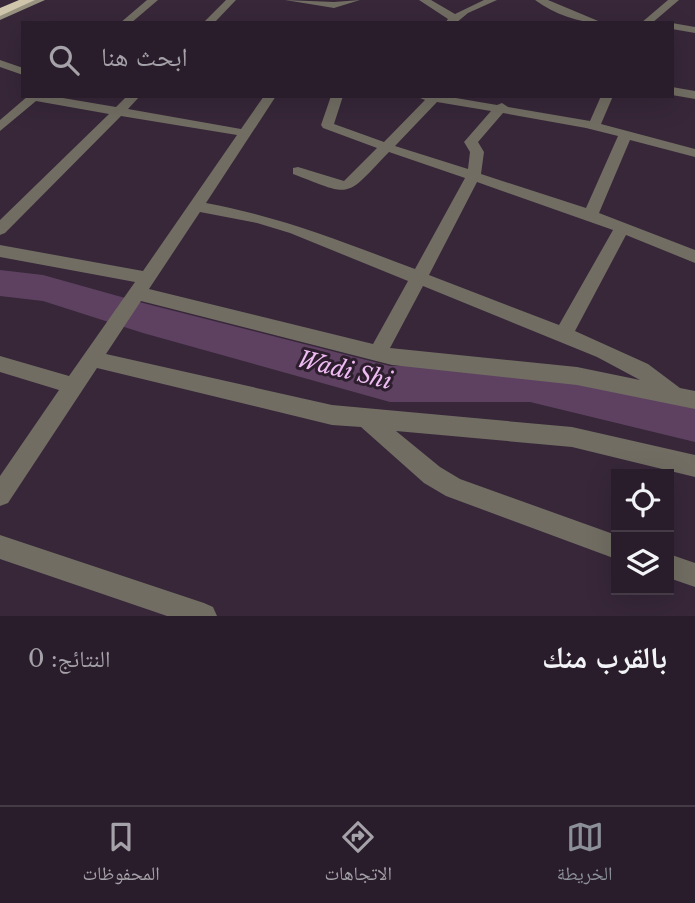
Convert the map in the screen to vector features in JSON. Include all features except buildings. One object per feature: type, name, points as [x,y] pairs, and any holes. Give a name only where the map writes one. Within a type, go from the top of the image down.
[{"type":"highway","points":[[0,2],[6,0]]},
{"type":"highway","points":[[0,16],[29,0]]},
{"type":"street","points":[[0,16],[40,0]]},
{"type":"street","points":[[127,21],[153,0]]},
{"type":"street","points":[[210,21],[231,0]]},
{"type":"street","points":[[290,0],[336,3],[355,0]]},
{"type":"street","points":[[424,0],[452,21],[465,11],[492,0]]},
{"type":"street","points":[[540,0],[591,21]]},
{"type":"street","points":[[652,21],[674,0]]},
{"type":"street","points":[[327,16],[336,3]]},
{"type":"street","points":[[674,26],[695,30]]},
{"type":"street","points":[[0,63],[21,71]]},
{"type":"street","points":[[674,90],[695,95]]},
{"type":"street","points":[[0,127],[33,98]]},
{"type":"street","points":[[40,98],[245,133]]},
{"type":"street","points":[[0,229],[132,98]]},
{"type":"street","points":[[0,495],[269,98]]},
{"type":"street","points":[[336,98],[328,120],[330,128],[590,215],[695,257]]},
{"type":"street","points":[[298,171],[346,187],[387,147],[427,98]]},
{"type":"street","points":[[435,98],[502,107],[594,125],[695,153]]},
{"type":"street","points":[[594,125],[606,98]]},
{"type":"street","points":[[378,353],[417,276],[474,175],[477,152],[471,142],[472,138],[502,107]]},
{"type":"street","points":[[590,215],[626,134]]},
{"type":"street","points":[[196,206],[286,226],[417,276],[623,360],[686,398]]},
{"type":"street","points":[[564,334],[621,228]]},
{"type":"street","points":[[0,251],[142,286],[378,353],[419,362],[577,376],[686,398]]},
{"type":"street","points":[[98,351],[332,415],[572,437],[695,466]]},
{"type":"street","points":[[0,364],[74,386]]},
{"type":"street","points":[[367,419],[432,475],[454,488],[611,545]]},
{"type":"street","points":[[0,547],[204,616]]},
{"type":"street","points":[[674,568],[695,575]]},
{"type":"waterway","name":"Wadi Shi","points":[[0,283],[43,288],[143,318],[390,384],[530,384],[695,423]]}]
